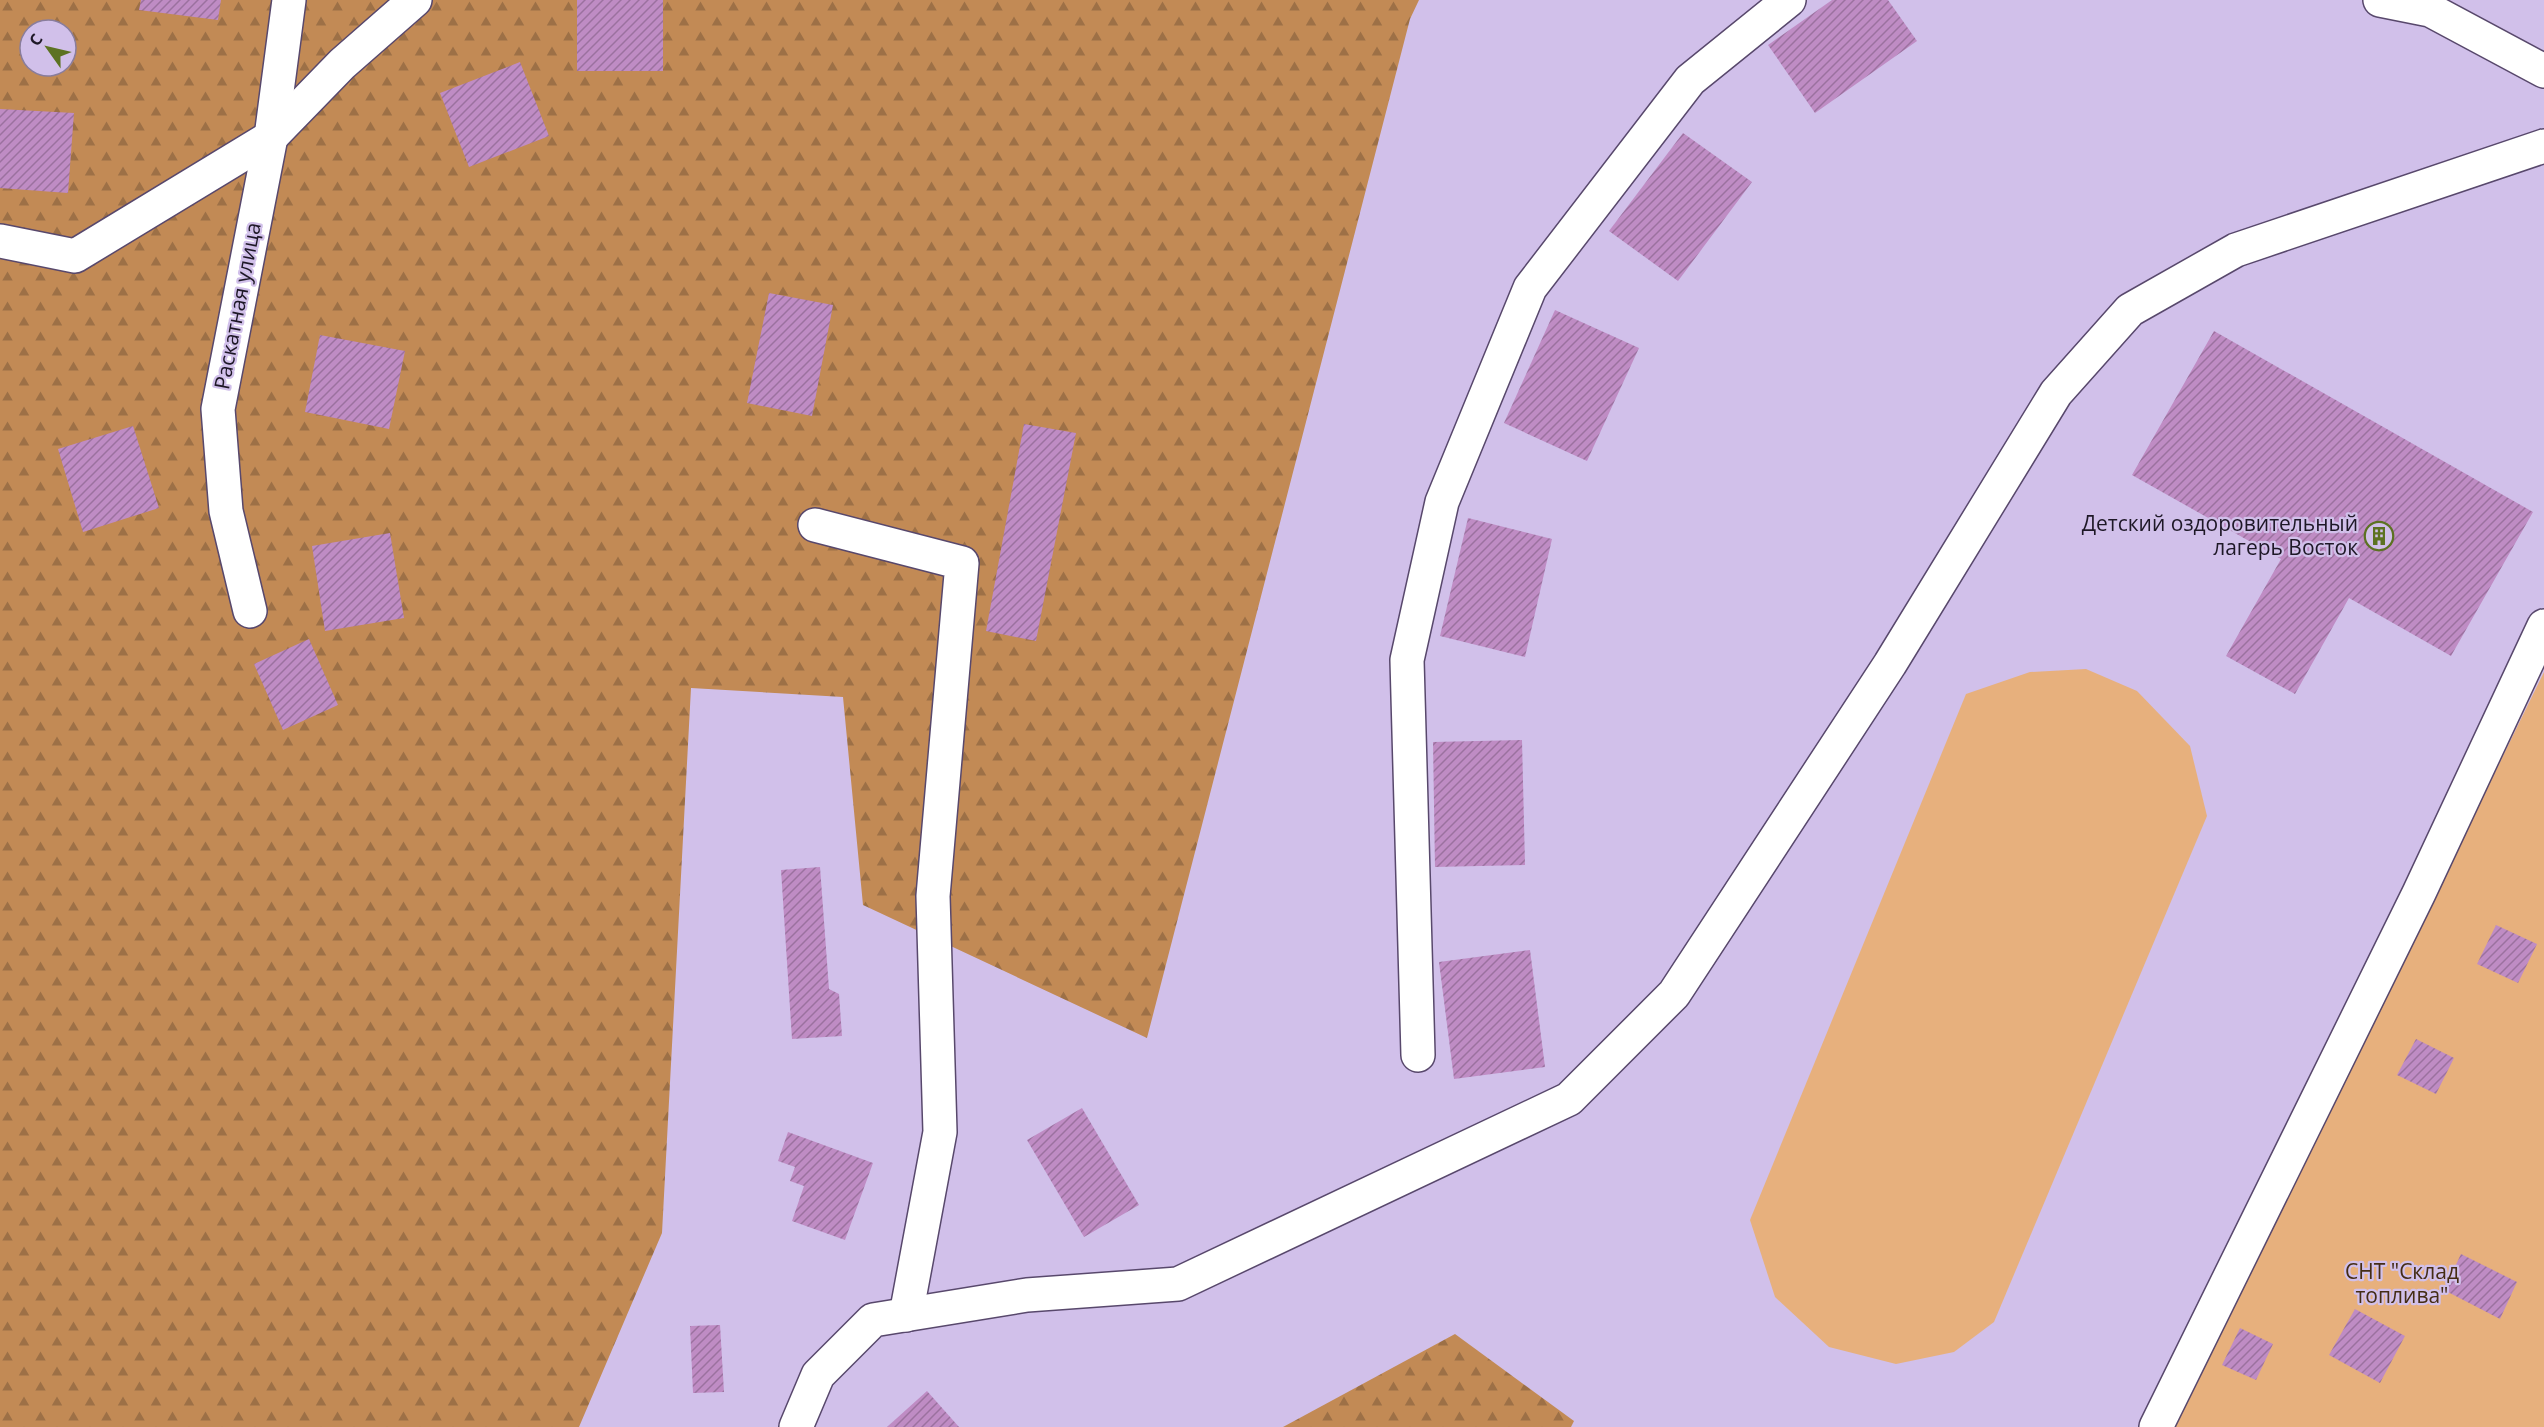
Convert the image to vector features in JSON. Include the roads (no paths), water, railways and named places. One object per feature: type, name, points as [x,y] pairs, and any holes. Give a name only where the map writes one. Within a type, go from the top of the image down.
[{"type":"street","name":"Раскатная улица","points":[[250,611],[226,511],[218,409],[271,137],[289,0]]},
{"type":"street","points":[[0,241],[75,256],[271,137],[342,64],[415,0]]},
{"type":"street","points":[[1418,1055],[1407,660],[1442,502],[1530,288],[1689,80],[1789,0]]},
{"type":"street","points":[[2379,0],[2430,10],[2544,72]]},
{"type":"street","points":[[796,1427],[818,1375],[873,1320],[1027,1295],[1178,1284],[1569,1099],[1674,994],[1890,664],[2056,393],[2130,310],[2236,250],[2544,146]]},
{"type":"street","points":[[814,525],[962,563],[933,896],[940,1132],[906,1315]]},
{"type":"street","points":[[2156,1427],[2419,893],[2544,626]]},
{"type":"place","name":"Детский оздоровительный лагерь Восток","points":[[2379,536]]},
{"type":"park label","name":"СНТ \"Склад топлива\"","points":[[2402,1284]]}]
